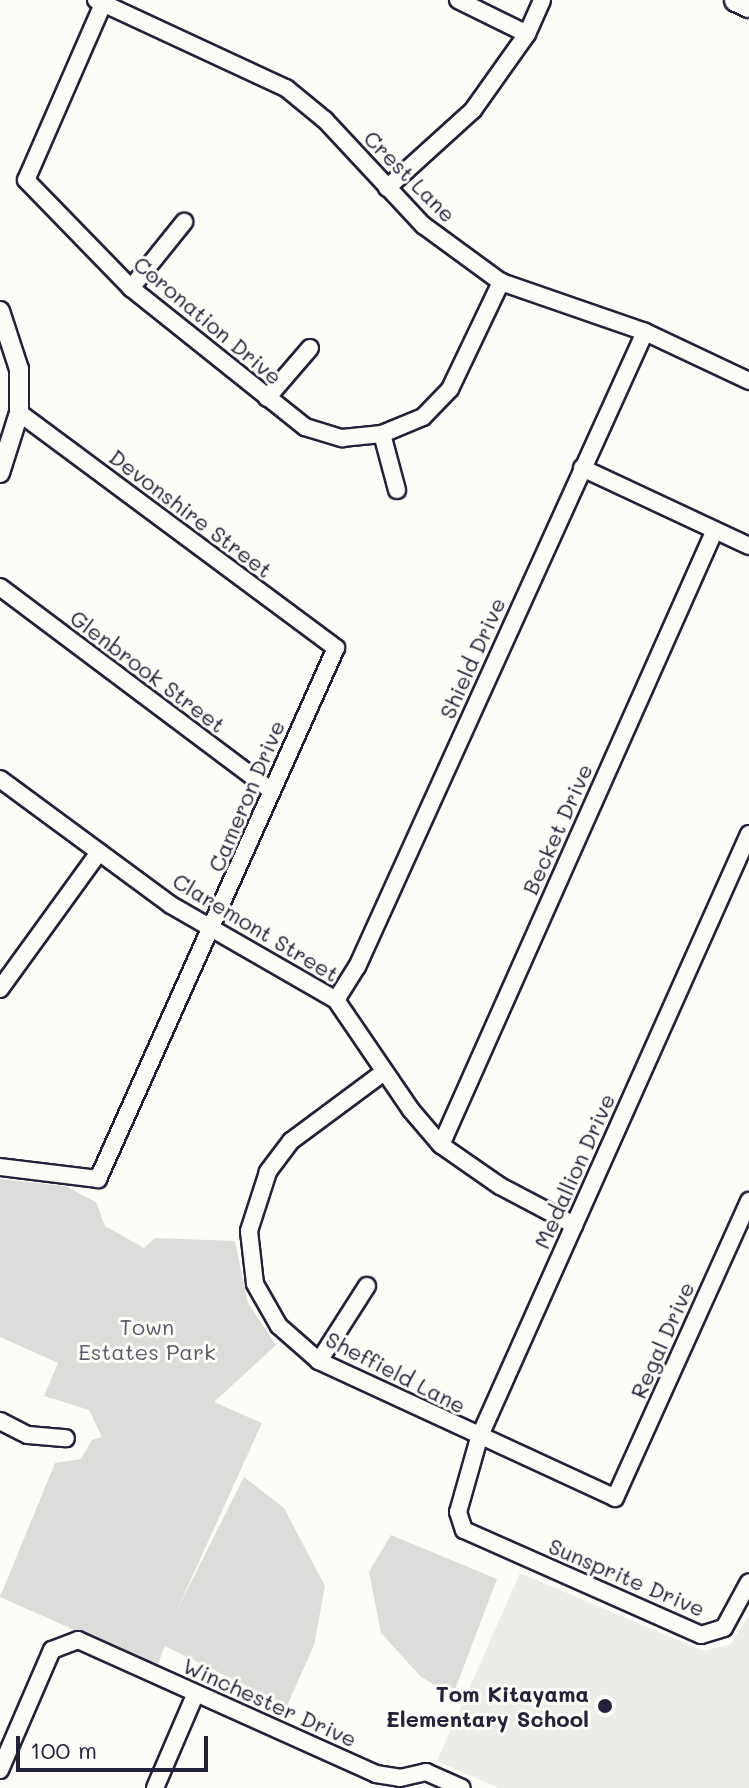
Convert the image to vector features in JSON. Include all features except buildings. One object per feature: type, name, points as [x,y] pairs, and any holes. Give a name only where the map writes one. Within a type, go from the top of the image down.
[{"type":"main road","points":[[736,0],[749,6]]},
{"type":"street","points":[[458,0],[527,34]]},
{"type":"street","points":[[387,188],[473,110],[527,34],[542,0]]},
{"type":"street","name":"Crest Lane","points":[[100,2],[286,88],[325,120],[423,225],[501,282],[645,332],[749,381]]},
{"type":"street","name":"Coronation Drive","points":[[100,2],[26,180],[131,288],[305,427],[342,438],[382,434],[423,417],[450,389],[501,282]]},
{"type":"street","points":[[131,288],[184,222]]},
{"type":"street","points":[[0,311],[19,369],[19,413],[0,473]]},
{"type":"street","name":"Shield Drive","points":[[336,1000],[357,967],[645,332]]},
{"type":"street","points":[[267,398],[310,348]]},
{"type":"street","name":"Devonshire Street","points":[[19,413],[336,648]]},
{"type":"street","points":[[382,434],[397,490]]},
{"type":"street","points":[[582,468],[749,546]]},
{"type":"street","name":"Becket Drive","points":[[441,1145],[714,532]]},
{"type":"street","name":"Glenbrook Street","points":[[0,587],[270,790]]},
{"type":"street","name":"Cameron Drive","points":[[0,1167],[98,1179],[213,931],[270,790],[336,648]]},
{"type":"street","name":"Claremont Street","points":[[0,779],[213,931],[336,1000],[384,1072],[441,1145],[500,1186],[574,1225]]},
{"type":"street","name":"Medallion Drive","points":[[464,1530],[458,1519],[459,1496],[479,1438],[745,853],[749,834]]},
{"type":"street","points":[[0,989],[99,852]]},
{"type":"street","name":"Sheffield Lane","points":[[384,1072],[291,1141],[257,1194],[249,1231],[255,1284],[279,1326],[319,1361],[479,1438],[615,1498]]},
{"type":"street","name":"Regal Drive","points":[[615,1498],[749,1201]]},
{"type":"street","points":[[319,1361],[367,1286]]},
{"type":"street","points":[[0,1421],[28,1435],[66,1438]]},
{"type":"street","name":"Sunsprite Drive","points":[[464,1530],[701,1635],[724,1628],[749,1582]]},
{"type":"street","name":"Winchester Drive","points":[[0,1770],[52,1650],[62,1642],[78,1640],[398,1783],[426,1772],[462,1788]]},
{"type":"street","points":[[155,1788],[196,1693]]},
{"type":"shaded area","name":"Tom Kitayama Elementary School","points":[[520,1573],[704,1651],[731,1644],[749,1615],[749,1788],[498,1788],[437,1761]]},
{"type":"green space","name":"Town Estates Park","points":[[0,1179],[65,1186],[96,1202],[105,1226],[144,1248],[155,1238],[235,1241],[248,1303],[276,1345],[214,1402],[262,1423],[177,1610],[244,1477],[284,1508],[325,1586],[314,1645],[287,1706],[165,1646],[158,1664],[140,1659],[0,1597],[55,1463],[81,1459],[92,1440],[102,1437],[89,1410],[44,1396],[58,1363],[0,1337]]},
{"type":"green space","points":[[391,1535],[497,1579],[453,1695],[421,1677],[381,1633],[369,1572]]},
{"type":"place","name":"Tom Kitayama Elementary School","points":[[605,1706]]}]
